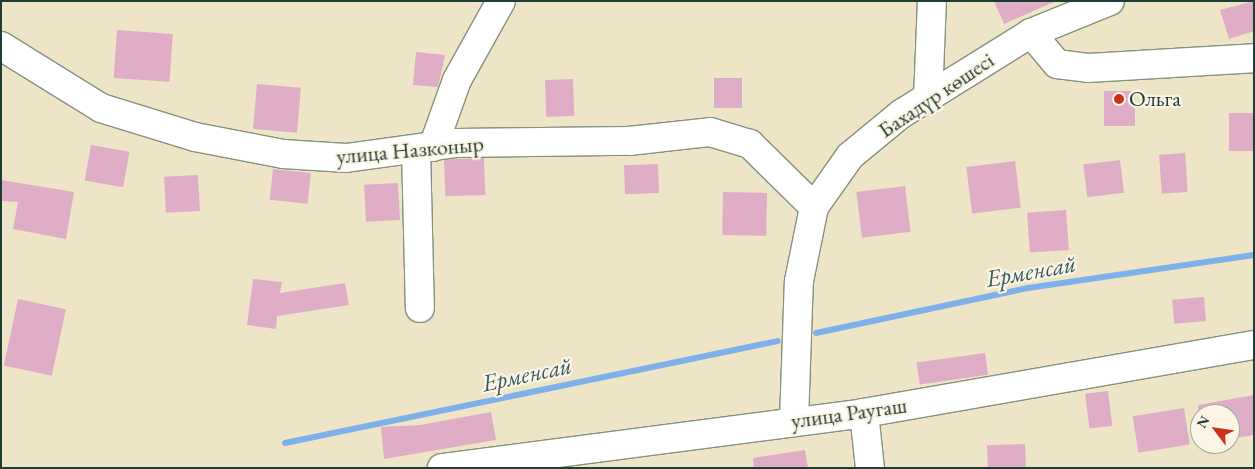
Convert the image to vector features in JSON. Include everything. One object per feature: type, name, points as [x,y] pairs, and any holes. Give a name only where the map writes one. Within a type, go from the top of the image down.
[{"type":"street","points":[[420,308],[424,148],[457,80],[501,1]]},
{"type":"street","points":[[928,99],[932,1]]},
{"type":"street","name":"Бахадүр көшесі","points":[[794,421],[799,281],[814,207],[850,156],[901,114],[1031,34],[1110,1]]},
{"type":"street","points":[[1031,34],[1057,64],[1088,68],[1254,58]]},
{"type":"street","name":"улица Назконыр","points":[[1,46],[101,108],[195,136],[310,156],[346,158],[424,148],[629,141],[710,132],[750,144],[814,207]]},
{"type":"street","name":"улица Раугаш","points":[[442,468],[864,412],[1254,345]]},
{"type":"street","points":[[864,412],[870,468]]},
{"type":"building","points":[[994,1],[1056,1],[1004,24]]},
{"type":"building","points":[[1254,1],[1254,31],[1229,39],[1220,10]]},
{"type":"building","points":[[117,30],[173,34],[170,82],[114,78]]},
{"type":"building","points":[[416,52],[445,55],[438,87],[413,85]]},
{"type":"building","points":[[714,78],[742,78],[742,108],[714,108]]},
{"type":"building","points":[[573,79],[574,116],[546,117],[545,80]]},
{"type":"building","points":[[257,84],[301,88],[297,133],[253,129]]},
{"type":"building","points":[[1104,91],[1135,91],[1135,126],[1104,126]]},
{"type":"building","points":[[1229,113],[1254,113],[1254,151],[1229,151]]},
{"type":"building","points":[[91,145],[129,152],[123,187],[85,180]]},
{"type":"building","points":[[1185,153],[1188,192],[1162,194],[1159,155]]},
{"type":"building","points":[[484,158],[485,195],[445,196],[444,159]]},
{"type":"building","points":[[1120,160],[1124,193],[1087,197],[1083,165]]},
{"type":"building","points":[[1015,161],[1021,208],[972,214],[966,167]]},
{"type":"building","points":[[658,164],[659,193],[625,194],[624,165]]},
{"type":"building","points":[[273,169],[311,173],[308,204],[270,200]]},
{"type":"building","points":[[198,175],[200,211],[166,213],[164,177]]},
{"type":"building","points":[[1,180],[74,192],[66,239],[13,229],[18,202],[1,201]]},
{"type":"building","points":[[398,183],[400,220],[366,222],[364,185]]},
{"type":"building","points":[[905,186],[911,232],[862,238],[856,192]]},
{"type":"building","points":[[723,192],[767,193],[766,236],[722,235]]},
{"type":"building","points":[[1066,210],[1069,250],[1030,253],[1027,213]]},
{"type":"building","points":[[253,279],[282,282],[280,293],[345,283],[349,305],[277,316],[276,329],[247,325]]},
{"type":"building","points":[[1204,297],[1206,321],[1174,324],[1172,300]]},
{"type":"building","points":[[18,299],[66,309],[52,376],[4,366]]},
{"type":"building","points":[[985,353],[988,375],[920,384],[917,363]]},
{"type":"building","points":[[1108,391],[1112,426],[1089,429],[1085,394]]},
{"type":"building","points":[[1254,395],[1254,435],[1240,437],[1240,404],[1204,404]]},
{"type":"building","points":[[1184,408],[1190,445],[1138,453],[1133,416]]},
{"type":"building","points":[[491,412],[496,440],[384,459],[381,427],[420,425]]},
{"type":"building","points":[[1025,444],[1026,468],[988,468],[987,445]]},
{"type":"building","points":[[805,450],[808,468],[754,468],[753,458]]},
{"type":"waterway","name":"Ерменсай","points":[[816,333],[1028,288],[1254,255]]},
{"type":"waterway","name":"Ерменсай","points":[[285,443],[778,341]]},
{"type":"place","name":"Ольга","points":[[1119,99]]}]
